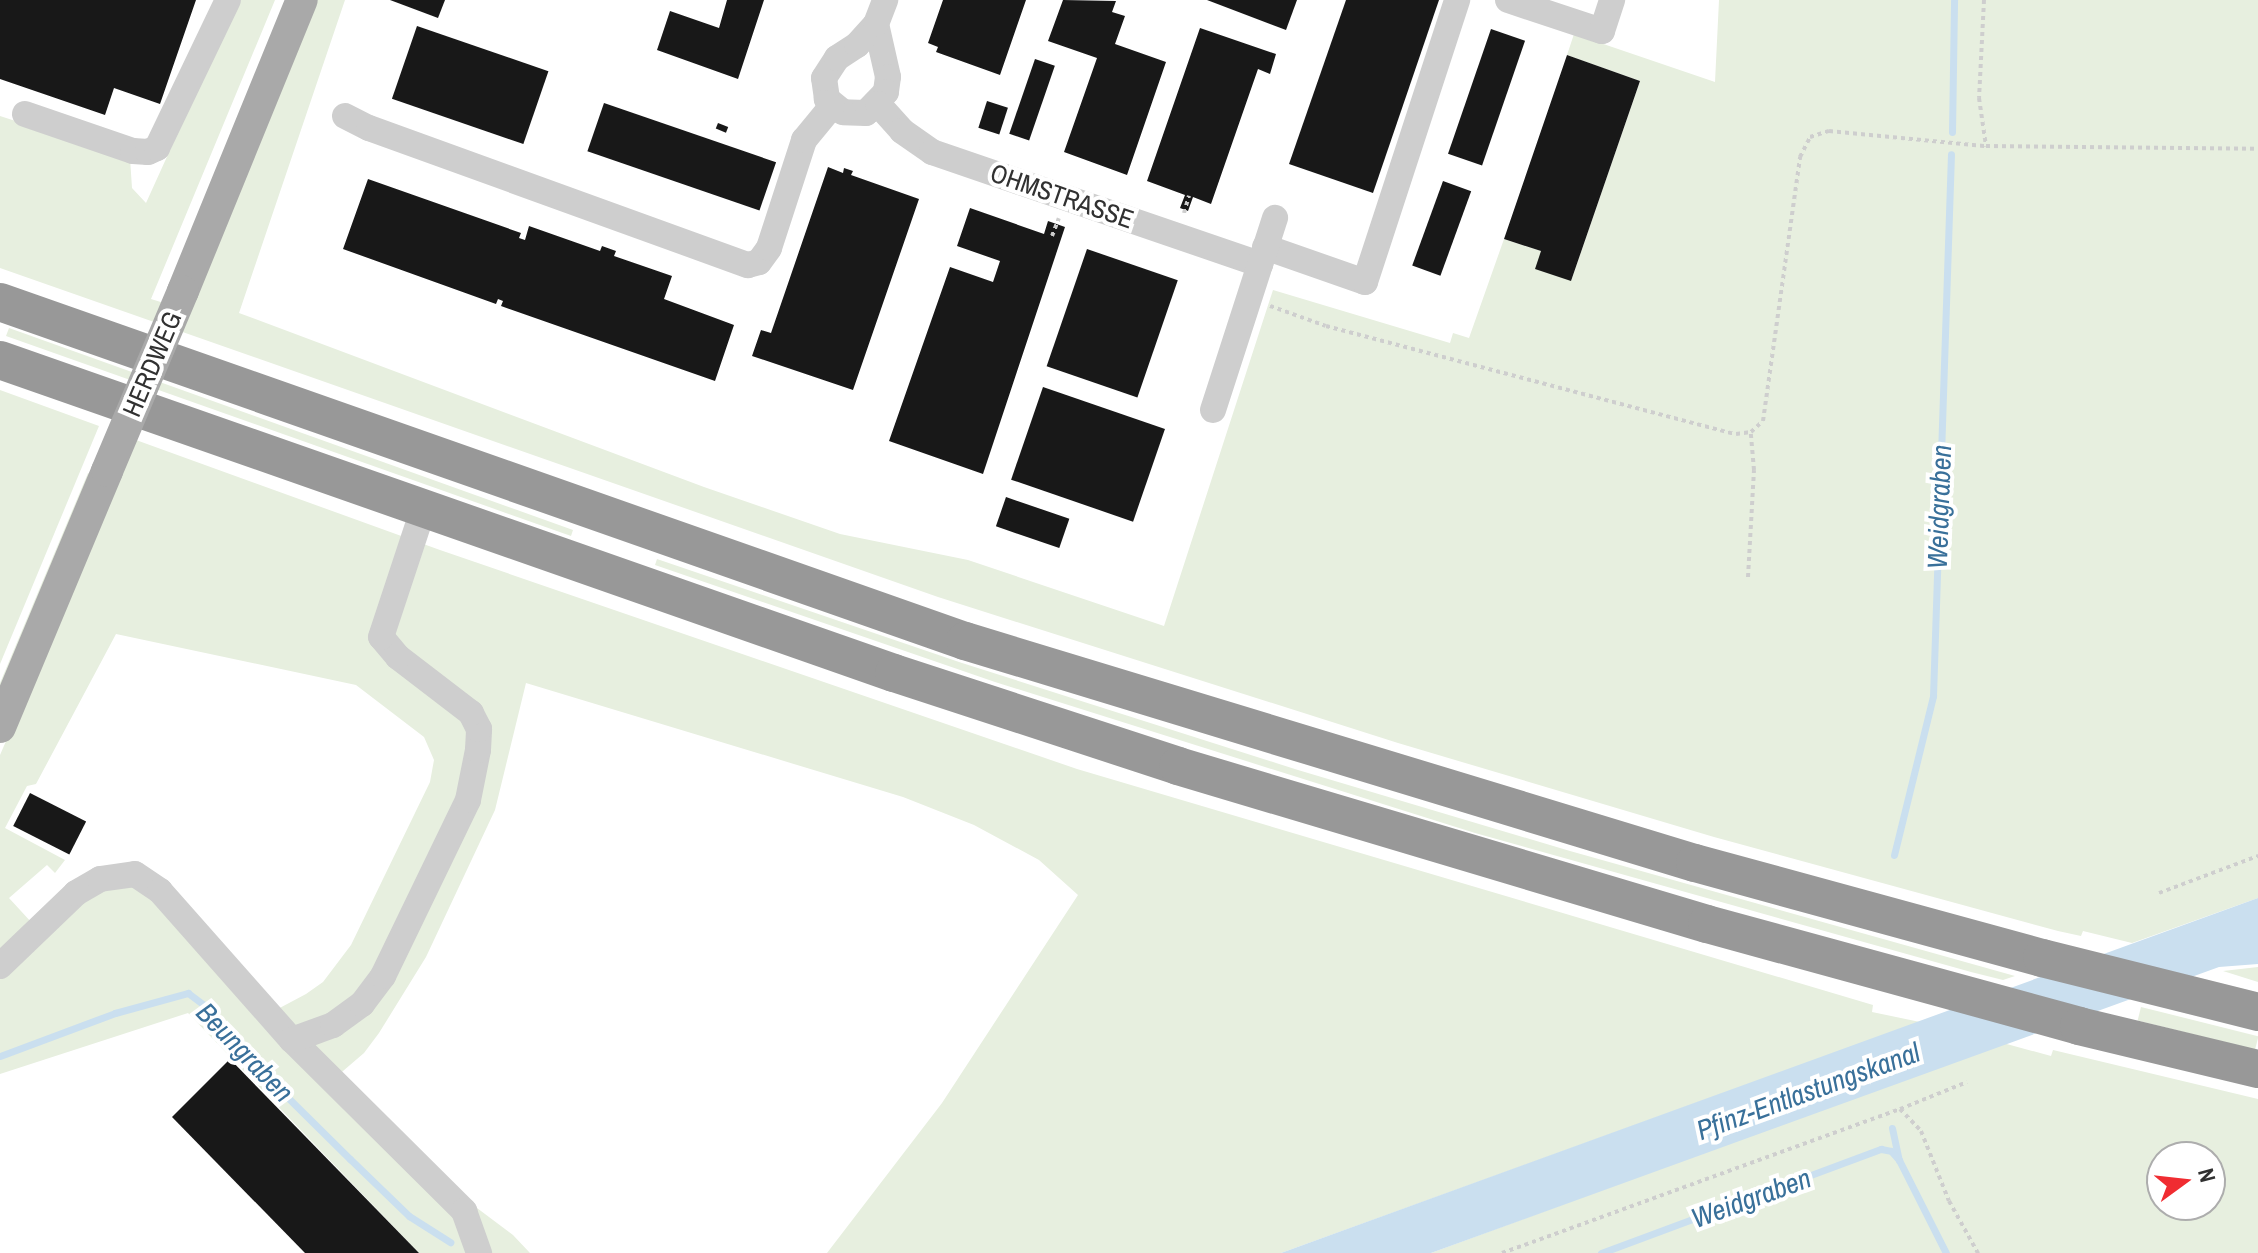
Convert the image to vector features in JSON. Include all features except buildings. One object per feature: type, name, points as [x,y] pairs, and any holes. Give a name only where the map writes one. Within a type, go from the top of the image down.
[{"type":"highway","points":[[0,302],[965,641],[1695,863],[2042,958],[2258,1012]]},
{"type":"highway","points":[[0,360],[894,673],[1178,766],[1707,924],[2079,1026],[2258,1069]]},
{"type":"main road","name":"HERDWEG","points":[[0,727],[302,0]]},
{"type":"street","points":[[25,114],[133,151],[148,152],[157,148],[228,0]]},
{"type":"street","name":"OHMSTRASSE","points":[[878,104],[902,131],[932,152],[1262,255],[1365,282],[1457,0]]},
{"type":"street","points":[[1508,0],[1602,31],[1612,0]]},
{"type":"street","points":[[880,12],[888,77],[886,92],[878,104],[866,113],[856,114],[832,106],[827,99],[824,78],[837,58],[857,45],[880,12]]},
{"type":"street","points":[[345,116],[748,265],[759,262],[769,248],[804,140],[832,106]]},
{"type":"street","points":[[1213,410],[1275,218]]},
{"type":"street","points":[[292,1040],[333,1025],[362,1004],[383,976],[468,800],[479,729],[471,713],[398,657],[381,637],[423,510]]},
{"type":"street","points":[[0,966],[76,893],[100,879],[135,874],[160,891],[292,1040],[464,1211],[479,1253]]},
{"type":"path","points":[[1984,0],[1979,98],[1986,146]]},
{"type":"path","points":[[1249,298],[1326,326],[1736,434],[1751,432],[1763,421],[1800,157],[1810,137],[1829,131],[1986,146],[2258,149]]},
{"type":"path","points":[[1052,236],[1060,213]]},
{"type":"path","points":[[1748,577],[1754,470],[1751,432]]},
{"type":"path","points":[[2159,893],[2258,856]]},
{"type":"path","points":[[1502,1253],[1967,1082]]},
{"type":"path","points":[[1900,1109],[1921,1131],[1949,1201],[1978,1253]]},
{"type":"green space","points":[[238,0],[275,0],[151,299],[190,311],[314,0],[345,0],[239,313],[704,487],[840,534],[968,560],[1164,626],[1273,290],[1450,343],[1453,333],[1469,338],[1504,239],[1541,251],[1571,281],[1640,81],[1567,55],[1574,34],[1715,82],[1719,0],[2258,0],[2258,898],[2132,943],[2083,931],[2081,936],[2058,931],[1714,837],[1398,743],[938,597],[0,268],[0,116],[130,158],[132,188],[146,203]]},
{"type":"green space","points":[[9,328],[573,530],[571,536],[6,336]]},
{"type":"green space","points":[[0,390],[99,426],[0,664]]},
{"type":"green space","points":[[136,440],[440,550],[1077,769],[1873,1005],[1872,1012],[1920,1022],[1281,1253],[827,1253],[942,1103],[1078,895],[1039,860],[974,825],[903,797],[526,683],[495,810],[426,957],[364,1053],[336,1077],[437,1178],[513,1235],[530,1253],[419,1253],[188,1013],[0,1074],[0,975],[85,896],[133,884],[274,1011],[306,994],[323,982],[351,945],[430,782],[434,760],[424,737],[356,685],[116,634],[36,784],[27,786],[5,828],[65,860],[55,873],[47,865],[9,898],[32,923],[0,954],[0,755]]},
{"type":"green space","points":[[88,473],[92,475],[0,696],[0,683]]},
{"type":"green space","points":[[657,559],[962,663],[1298,770],[1570,851],[2015,976],[2003,980],[1971,972],[1475,833],[995,682],[655,565]]},
{"type":"green space","points":[[2258,967],[2258,982],[2223,971]]},
{"type":"green space","points":[[2141,1007],[2258,1036],[2255,1050],[2138,1021]]},
{"type":"green space","points":[[2003,1043],[2051,1056],[2053,1050],[2258,1099],[2258,1253],[1431,1253]]},
{"type":"water","name":"Pfinz-Entlastungskanal","points":[[2258,898],[2258,964],[2219,967],[1431,1253],[1281,1253]]},
{"type":"waterway","name":"Weidgraben","points":[[1952,132],[1954,0]]},
{"type":"waterway","name":"Weidgraben","points":[[1894,855],[1933,696],[1951,154]]},
{"type":"waterway","name":"Beungraben","points":[[0,1056],[115,1013],[188,993],[204,1005],[267,1077],[409,1216],[450,1242]]},
{"type":"waterway","name":"Weidgraben","points":[[1892,1128],[1899,1160],[1946,1253]]},
{"type":"waterway","name":"Weidgraben","points":[[1601,1253],[1881,1149],[1891,1151],[1899,1160]]}]
